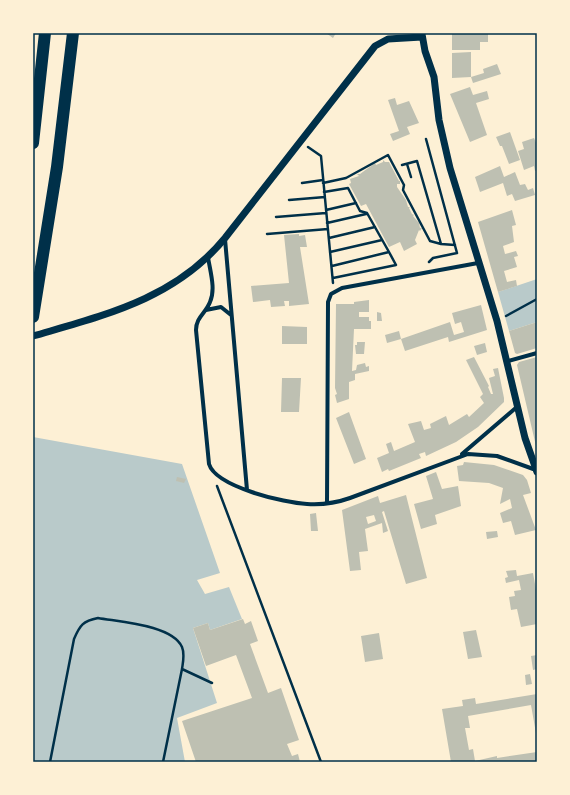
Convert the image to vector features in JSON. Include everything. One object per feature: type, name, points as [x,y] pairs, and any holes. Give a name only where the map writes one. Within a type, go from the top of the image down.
[{"type":"highway","points":[[33,143],[45,33]]},
{"type":"highway","points":[[33,317],[59,153],[72,33]]},
{"type":"street","points":[[33,336],[114,311],[163,290],[186,276],[208,258],[225,238],[375,46],[388,39],[422,35],[434,77],[440,120],[449,162],[478,263],[497,321],[508,361],[525,438],[537,471]]},
{"type":"street","points":[[225,238],[248,490]]},
{"type":"street","points":[[208,258],[213,292],[206,310],[198,318],[196,330],[211,468],[222,479],[248,490],[298,503],[327,504],[357,496],[458,456],[474,453],[497,456],[537,471]]},
{"type":"street","points":[[327,504],[328,302],[331,294],[334,291],[478,263]]},
{"type":"street","points":[[206,310],[221,307],[229,312],[232,317]]},
{"type":"street","points":[[508,361],[537,353]]},
{"type":"street","points":[[458,456],[475,445],[518,406]]},
{"type":"path","points":[[423,263],[430,262],[433,258],[457,253],[426,139]]},
{"type":"path","points":[[300,142],[321,156],[334,291]]},
{"type":"path","points":[[302,183],[323,182],[346,178],[388,155],[404,185],[403,190],[430,241],[441,244],[455,245]]},
{"type":"path","points":[[402,165],[417,161],[441,244]]},
{"type":"path","points":[[407,164],[411,177]]},
{"type":"path","points":[[324,192],[348,188],[360,211],[367,213],[396,265],[401,268]]},
{"type":"path","points":[[289,200],[325,197]]},
{"type":"path","points":[[276,217],[326,211],[356,203]]},
{"type":"path","points":[[328,223],[367,213]]},
{"type":"path","points":[[329,238],[375,227]]},
{"type":"path","points":[[267,234],[328,229]]},
{"type":"path","points":[[330,252],[382,240]]},
{"type":"path","points":[[332,266],[389,252]]},
{"type":"path","points":[[333,278],[396,265]]},
{"type":"path","points":[[497,321],[537,299]]},
{"type":"path","points":[[211,468],[321,762]]},
{"type":"path","points":[[50,762],[74,639],[80,626],[90,620],[98,618],[164,631],[174,637],[182,647],[184,656],[182,669],[163,762]]},
{"type":"path","points":[[182,669],[212,683]]},
{"type":"shaded area","points":[[537,279],[537,322],[509,331],[498,292]]},
{"type":"shaded area","points":[[33,437],[182,464],[220,573],[197,580],[205,594],[229,587],[242,619],[210,630],[208,623],[193,628],[217,703],[177,718],[185,762],[33,762]]},
{"type":"building","points":[[326,33],[336,33],[333,38]]},
{"type":"building","points":[[452,33],[488,33],[488,42],[480,42],[480,50],[452,50]]},
{"type":"building","points":[[471,52],[471,77],[452,78],[452,53]]},
{"type":"building","points":[[497,64],[501,74],[473,83],[471,77],[484,73],[483,69]]},
{"type":"building","points":[[470,87],[473,95],[487,91],[489,99],[476,103],[487,135],[470,142],[450,94]]},
{"type":"building","points":[[395,98],[397,105],[409,101],[419,123],[407,127],[410,134],[393,141],[390,134],[399,131],[388,100]]},
{"type":"building","points":[[510,132],[520,160],[509,164],[502,146],[500,146],[496,137]]},
{"type":"building","points":[[534,138],[537,145],[537,170],[535,171],[534,166],[524,170],[518,151],[524,149],[522,142]]},
{"type":"building","points":[[383,160],[385,162],[389,162],[400,181],[400,184],[397,184],[397,187],[406,200],[408,207],[410,207],[409,208],[412,214],[414,215],[413,216],[419,223],[420,228],[422,228],[420,231],[419,230],[415,240],[417,244],[404,251],[400,242],[389,247],[366,204],[361,206],[349,184],[351,183],[350,179],[359,176],[357,174],[360,174],[375,163],[376,165],[383,162]]},
{"type":"building","points":[[500,166],[504,177],[515,172],[520,185],[525,184],[528,190],[533,188],[535,195],[515,201],[512,194],[507,196],[503,183],[480,192],[475,177]]},
{"type":"building","points":[[512,210],[516,225],[512,226],[514,242],[503,246],[505,254],[516,251],[518,256],[514,257],[517,267],[504,271],[507,282],[516,280],[517,286],[498,292],[478,222]]},
{"type":"building","points":[[299,234],[299,236],[305,235],[307,247],[300,247],[309,304],[289,306],[289,301],[284,301],[285,306],[271,307],[270,300],[253,302],[251,286],[289,283],[284,235]]},
{"type":"building","points":[[369,300],[369,312],[359,312],[359,317],[369,317],[369,321],[371,321],[371,329],[354,329],[352,371],[356,370],[357,365],[365,363],[366,367],[369,366],[369,371],[355,374],[355,380],[349,382],[349,399],[337,403],[335,395],[337,394],[335,388],[336,304],[354,304],[354,302]]},
{"type":"building","points":[[481,305],[487,330],[449,342],[448,337],[405,351],[401,339],[450,322],[454,335],[464,332],[461,322],[455,324],[452,313]]},
{"type":"building","points":[[377,312],[381,313],[382,321],[377,321]]},
{"type":"building","points":[[537,322],[537,348],[517,354],[515,353],[509,331]]},
{"type":"building","points":[[282,326],[307,327],[307,344],[282,344]]},
{"type":"building","points":[[399,331],[401,339],[387,343],[385,335]]},
{"type":"building","points":[[357,342],[365,342],[364,354],[356,354],[355,345],[357,345]]},
{"type":"building","points":[[485,343],[487,352],[477,355],[474,346]]},
{"type":"building","points":[[474,357],[489,386],[488,387],[491,394],[493,394],[489,378],[495,376],[493,369],[498,368],[504,402],[478,427],[456,442],[426,456],[425,452],[419,454],[421,458],[389,471],[388,469],[382,472],[377,458],[389,453],[386,444],[391,442],[394,451],[415,442],[408,424],[421,421],[424,430],[431,428],[430,424],[446,416],[449,425],[467,414],[469,417],[484,403],[480,397],[483,394],[466,360]]},
{"type":"building","points":[[537,357],[536,446],[517,365],[519,362]]},
{"type":"building","points":[[282,378],[301,378],[299,412],[281,412]]},
{"type":"building","points":[[349,412],[366,459],[354,464],[336,418]]},
{"type":"building","points":[[464,462],[494,465],[523,475],[527,480],[531,493],[523,495],[536,530],[515,535],[511,521],[503,523],[500,513],[512,508],[510,499],[500,504],[503,488],[489,483],[459,481],[457,466],[463,465]]},
{"type":"building","points":[[436,472],[442,489],[458,486],[461,506],[435,515],[437,524],[421,529],[414,504],[433,499],[426,476]]},
{"type":"building","points":[[177,477],[186,479],[184,483],[176,481]]},
{"type":"building","points":[[406,495],[427,578],[406,584],[384,511],[382,512],[388,531],[383,533],[382,523],[365,529],[368,551],[359,552],[361,570],[350,571],[342,510],[378,496],[380,503]],"holes":[[[374,515],[376,521],[368,524],[366,517]]]},
{"type":"building","points":[[316,513],[318,531],[311,531],[310,514]]},
{"type":"building","points":[[497,531],[498,537],[487,539],[486,532]]},
{"type":"building","points":[[516,570],[517,576],[533,573],[537,595],[537,624],[521,627],[517,609],[511,610],[509,597],[515,596],[514,591],[521,590],[519,580],[506,583],[505,578],[508,577],[506,571]]},
{"type":"building","points":[[243,619],[245,624],[251,621],[258,641],[250,644],[268,693],[281,688],[299,740],[287,744],[292,756],[298,754],[300,762],[196,762],[182,721],[252,698],[236,655],[206,666],[193,628],[208,623],[210,630]]},
{"type":"building","points":[[476,630],[482,657],[468,659],[463,632]]},
{"type":"building","points":[[379,633],[383,659],[365,662],[361,636]]},
{"type":"building","points":[[537,655],[537,669],[533,670],[531,656]]},
{"type":"building","points":[[530,674],[532,684],[526,685],[525,675]]},
{"type":"building","points":[[537,694],[537,739],[531,705],[468,716],[470,728],[465,728],[469,750],[473,749],[475,761],[497,756],[497,758],[537,752],[537,761],[451,762],[442,709],[463,706],[462,700],[475,698],[476,704]]}]
